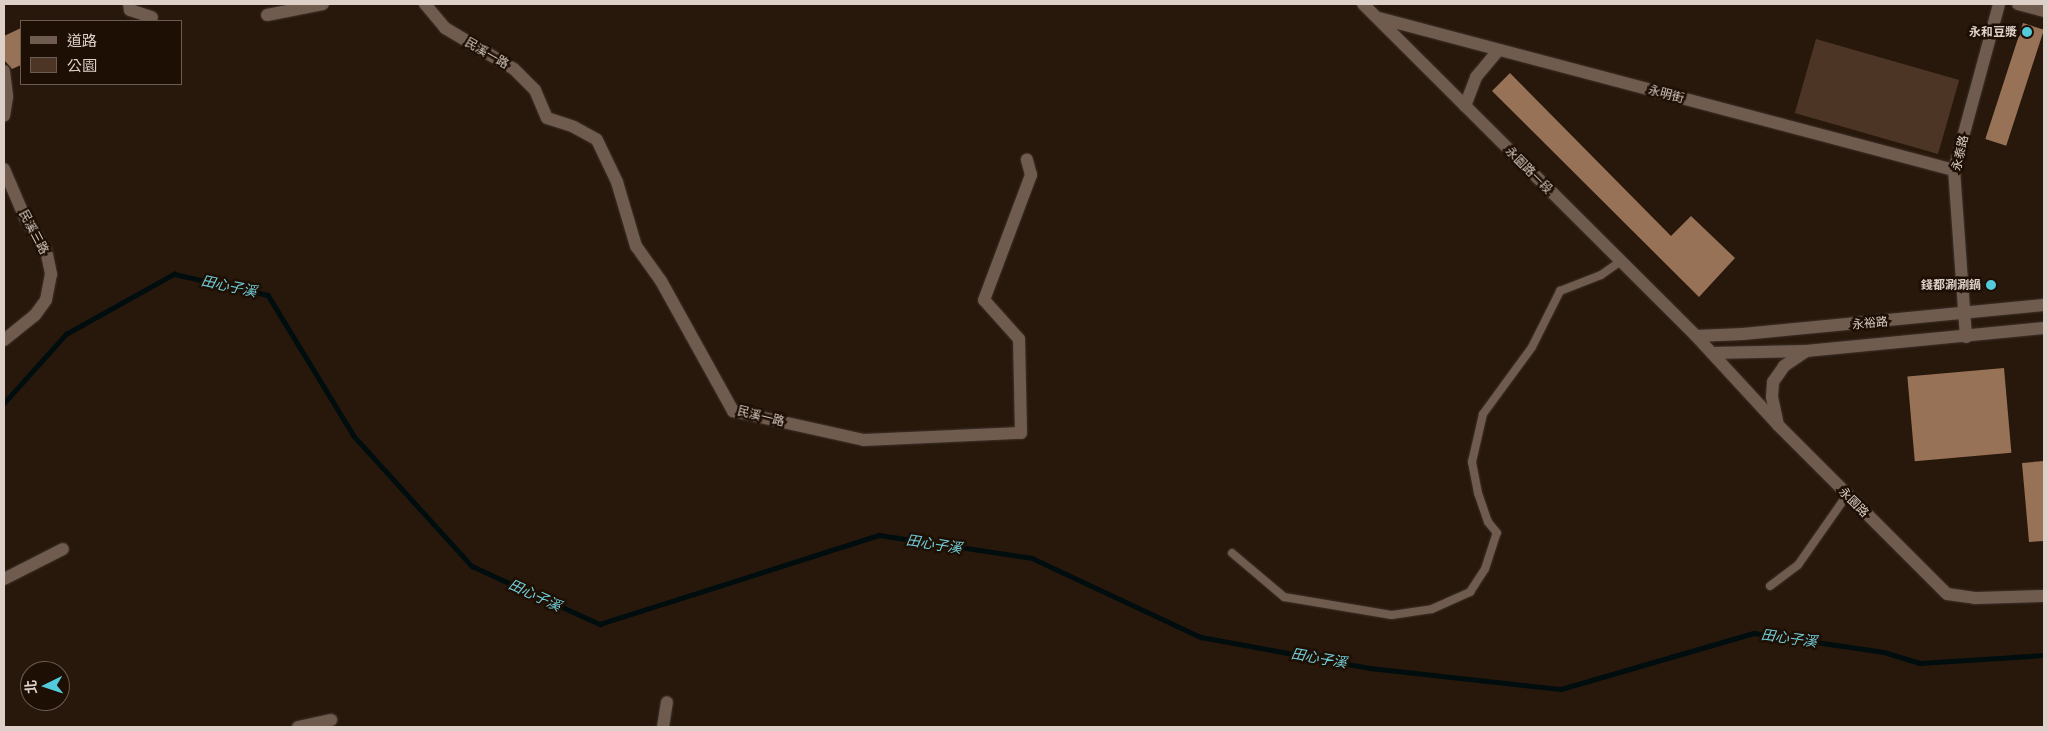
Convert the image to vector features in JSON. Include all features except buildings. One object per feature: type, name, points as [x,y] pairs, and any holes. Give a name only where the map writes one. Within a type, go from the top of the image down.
[{"type":"street","points":[[129,4],[130,10],[152,16]]},
{"type":"street","points":[[267,14],[323,4]]},
{"type":"street","name":"民溪一路","points":[[425,4],[445,28],[514,69],[535,90],[547,118],[574,127],[597,140],[617,182],[636,246],[661,281],[733,411],[864,440],[1021,433],[1019,339],[984,300],[1031,175],[1027,160]]},
{"type":"street","name":"永園路一段","points":[[1363,4],[1696,336]]},
{"type":"street","name":"永泰路","points":[[1966,337],[1954,170],[1999,4]]},
{"type":"street","points":[[2018,4],[2044,11]]},
{"type":"street","name":"永明街","points":[[1377,18],[1954,170]]},
{"type":"street","points":[[1465,106],[1476,77],[1499,50]]},
{"type":"street","points":[[4,71],[7,97],[4,116]]},
{"type":"street","name":"民溪三路","points":[[4,169],[25,218],[46,250],[51,274],[46,300],[41,308],[4,340]]},
{"type":"street","name":"永裕路","points":[[1696,336],[1965,314],[2044,305]]},
{"type":"street","name":"永裕路","points":[[1712,353],[1806,351],[2044,328]]},
{"type":"street","name":"永園路","points":[[1696,336],[1778,425],[1947,594],[1975,598],[2044,596]]},
{"type":"street","points":[[1778,425],[1772,397],[1773,382],[1784,366],[1806,351]]},
{"type":"street","points":[[4,579],[63,549]]},
{"type":"street","points":[[663,727],[667,702]]},
{"type":"street","points":[[298,727],[331,720]]},
{"type":"lane","points":[[1232,554],[1284,597],[1392,616],[1432,609],[1470,592],[1485,569],[1497,533],[1488,522],[1478,493],[1472,462],[1483,414],[1532,348],[1560,291],[1600,275],[1620,261]]},
{"type":"lane","points":[[1770,586],[1798,565],[1847,495]]},
{"type":"green space","points":[[1816,39],[1959,80],[1938,154],[1795,113]]},
{"type":"waterway","name":"田心子溪","points":[[4,403],[66,334],[174,274],[268,295],[354,436],[472,566],[600,624],[879,535],[1032,558],[1201,637],[1370,668],[1561,689],[1754,633],[1884,652],[1920,663],[2044,655]]},
{"type":"place","name":"永和豆漿","points":[[2027,32]]},
{"type":"place","name":"錢都涮涮鍋","points":[[1991,285]]}]
